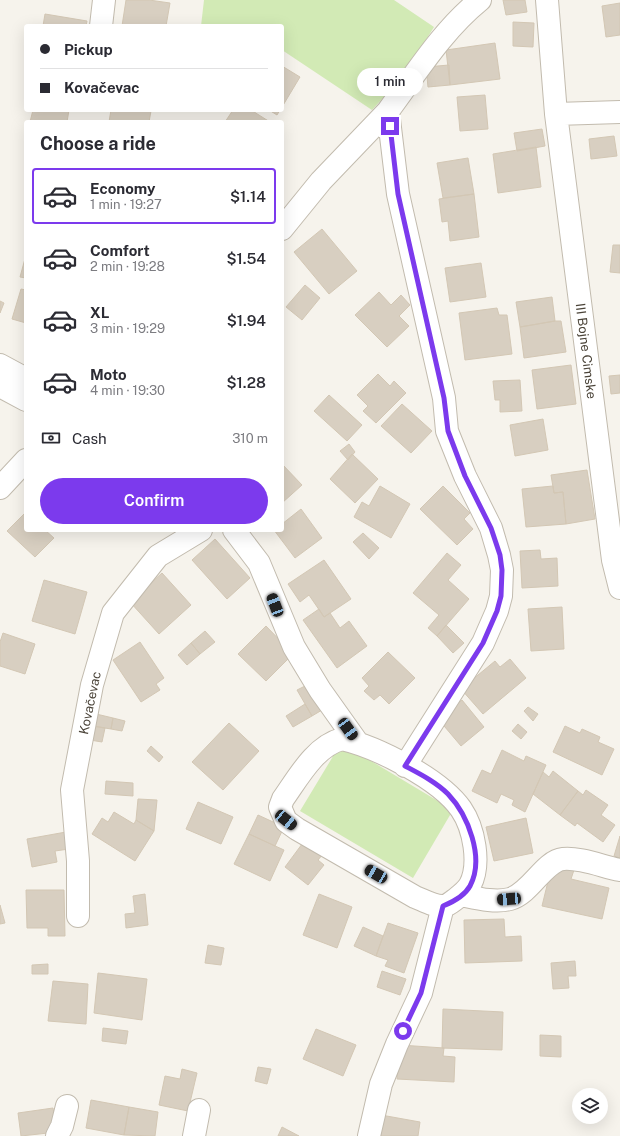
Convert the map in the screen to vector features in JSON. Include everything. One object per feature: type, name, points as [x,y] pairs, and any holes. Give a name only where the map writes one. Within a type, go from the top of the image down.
[{"type":"street","points":[[101,24],[104,0]]},
{"type":"street","points":[[284,226],[321,181],[388,111],[443,36],[461,15],[480,0]]},
{"type":"street","name":"III Bojne Cimske","points":[[548,0],[556,114],[613,560],[620,588]]},
{"type":"street","points":[[388,111],[398,194],[444,398],[448,431],[465,476],[491,528],[500,555],[502,570],[501,596],[497,611],[483,643],[405,766]]},
{"type":"street","points":[[556,114],[620,112]]},
{"type":"street","points":[[0,364],[24,378]]},
{"type":"street","points":[[0,386],[24,399]]},
{"type":"street","points":[[0,488],[24,462]]},
{"type":"street","name":"Kovačevac","points":[[78,916],[78,861],[72,790],[92,685],[113,613],[158,556],[198,532]]},
{"type":"street","points":[[235,532],[258,563],[294,647],[320,690],[357,742]]},
{"type":"street","points":[[369,1136],[381,1084],[397,1044],[421,993],[452,901],[470,886],[474,872],[475,851],[470,829],[462,810],[448,794],[433,782],[405,766],[357,742],[342,739],[327,746],[306,767],[283,799],[280,807],[286,820],[297,829],[408,893],[430,903],[452,901],[509,899],[519,895],[552,864],[562,859],[575,860],[620,870]]},
{"type":"street","points":[[57,1136],[62,1126],[67,1106]]},
{"type":"street","points":[[194,1136],[199,1110]]},
{"type":"green space","points":[[204,0],[394,0],[434,27],[404,75],[372,110],[284,51],[284,24],[201,24]]},
{"type":"green space","points":[[341,743],[453,810],[413,878],[300,811]]},
{"type":"building","points":[[126,0],[149,0],[170,3],[166,24],[122,24]]},
{"type":"building","points":[[503,0],[525,0],[527,12],[506,15]]},
{"type":"building","points":[[620,3],[620,35],[606,37],[602,6]]},
{"type":"building","points":[[45,14],[87,21],[86,24],[43,24]]},
{"type":"building","points":[[513,22],[534,23],[533,47],[513,46]]},
{"type":"building","points":[[495,43],[500,79],[450,85],[446,50]]},
{"type":"building","points":[[449,65],[450,85],[428,87],[426,67]]},
{"type":"building","points":[[284,67],[300,77],[284,104]]},
{"type":"building","points":[[485,95],[488,129],[460,131],[457,97]]},
{"type":"building","points":[[32,112],[69,112],[67,120],[30,120]]},
{"type":"building","points":[[111,112],[151,112],[149,120],[109,120]]},
{"type":"building","points":[[232,112],[254,112],[267,120],[226,120]]},
{"type":"building","points":[[542,129],[545,146],[517,151],[514,133]]},
{"type":"building","points":[[614,136],[617,156],[591,159],[589,139]]},
{"type":"building","points":[[536,147],[541,187],[498,193],[493,154]]},
{"type":"building","points":[[468,158],[474,194],[443,198],[437,163]]},
{"type":"building","points":[[474,194],[479,237],[450,241],[448,221],[442,222],[439,199]]},
{"type":"building","points":[[322,229],[357,271],[329,294],[294,252]]},
{"type":"building","points":[[613,245],[620,245],[620,273],[610,272]]},
{"type":"building","points":[[24,262],[24,278],[20,277]]},
{"type":"building","points":[[481,263],[486,297],[450,302],[445,268]]},
{"type":"building","points":[[305,285],[320,298],[302,320],[286,307]]},
{"type":"building","points":[[21,289],[24,290],[24,322],[12,319]]},
{"type":"building","points":[[379,292],[391,305],[401,295],[410,305],[399,316],[409,326],[387,347],[355,315]]},
{"type":"building","points":[[552,297],[555,321],[520,327],[516,302]]},
{"type":"building","points":[[0,301],[4,303],[0,313]]},
{"type":"building","points":[[497,308],[499,315],[507,315],[512,354],[465,360],[459,313]]},
{"type":"building","points":[[561,321],[566,352],[524,358],[520,327]]},
{"type":"building","points":[[571,365],[576,404],[537,409],[532,370]]},
{"type":"building","points":[[378,374],[390,386],[394,381],[406,393],[376,423],[363,411],[368,406],[357,395]]},
{"type":"building","points":[[620,375],[620,393],[611,394],[609,376]]},
{"type":"building","points":[[520,380],[522,411],[500,412],[500,400],[495,400],[493,381]]},
{"type":"building","points":[[329,395],[362,425],[347,441],[314,411]]},
{"type":"building","points":[[402,404],[432,431],[411,453],[381,426]]},
{"type":"building","points":[[543,419],[548,450],[515,456],[510,425]]},
{"type":"building","points":[[349,444],[355,452],[348,460],[340,451]]},
{"type":"building","points":[[352,454],[378,479],[355,503],[330,479]]},
{"type":"building","points":[[284,466],[302,485],[284,501]]},
{"type":"building","points":[[587,470],[595,519],[566,524],[563,492],[554,493],[551,475]]},
{"type":"building","points":[[380,486],[410,504],[391,538],[354,517],[362,502],[369,506]]},
{"type":"building","points":[[443,486],[470,513],[464,519],[473,529],[457,545],[420,509]]},
{"type":"building","points":[[553,486],[554,493],[563,492],[566,524],[526,527],[522,489]]},
{"type":"building","points":[[301,509],[322,538],[295,558],[276,532],[284,532],[284,522]]},
{"type":"building","points":[[24,514],[24,532],[47,532],[54,538],[35,557],[7,531]]},
{"type":"building","points":[[363,533],[379,548],[369,559],[353,542]]},
{"type":"building","points":[[215,539],[250,578],[227,599],[192,560]]},
{"type":"building","points":[[540,550],[541,559],[557,558],[558,586],[522,588],[520,551]]},
{"type":"building","points":[[447,553],[461,565],[448,580],[469,599],[437,636],[428,628],[439,615],[413,593]]},
{"type":"building","points":[[324,560],[351,599],[324,617],[309,595],[300,602],[288,584]]},
{"type":"building","points":[[162,573],[191,605],[159,634],[130,602]]},
{"type":"building","points":[[44,580],[87,592],[75,634],[32,621]]},
{"type":"building","points":[[562,607],[564,649],[531,651],[528,609]]},
{"type":"building","points":[[319,609],[324,617],[330,613],[340,628],[349,621],[367,646],[337,668],[303,620]]},
{"type":"building","points":[[446,625],[464,643],[453,653],[437,636]]},
{"type":"building","points":[[266,626],[293,654],[266,681],[238,654]]},
{"type":"building","points":[[205,631],[215,642],[200,654],[191,643]]},
{"type":"building","points":[[3,633],[35,644],[25,674],[0,666],[0,642]]},
{"type":"building","points":[[140,642],[164,678],[156,684],[160,690],[141,702],[113,660]]},
{"type":"building","points":[[191,643],[200,654],[187,665],[178,655]]},
{"type":"building","points":[[388,652],[415,678],[389,704],[380,695],[374,700],[364,691],[369,686],[362,678]]},
{"type":"building","points":[[510,659],[526,678],[483,714],[461,689],[495,661],[500,667]]},
{"type":"building","points":[[307,685],[322,710],[312,716],[297,690]]},
{"type":"building","points":[[462,700],[484,727],[461,746],[439,720]]},
{"type":"building","points":[[305,704],[312,716],[293,727],[286,716]]},
{"type":"building","points":[[528,707],[538,714],[533,721],[524,711]]},
{"type":"building","points":[[92,713],[113,718],[111,729],[93,726]]},
{"type":"building","points":[[113,718],[125,721],[122,731],[111,729]]},
{"type":"building","points":[[229,723],[259,751],[223,790],[192,762]]},
{"type":"building","points":[[518,724],[527,732],[521,739],[512,731]]},
{"type":"building","points":[[93,726],[105,728],[102,742],[90,740]]},
{"type":"building","points":[[565,726],[580,733],[582,729],[600,737],[598,742],[614,749],[602,775],[553,752]]},
{"type":"building","points":[[151,746],[163,757],[159,762],[147,751]]},
{"type":"building","points":[[502,750],[524,761],[526,756],[546,765],[525,812],[512,805],[514,800],[501,794],[497,803],[472,791],[482,770],[491,774]]},
{"type":"building","points":[[553,771],[578,791],[560,815],[533,794],[543,772],[549,777]]},
{"type":"building","points":[[106,781],[133,783],[133,796],[105,794]]},
{"type":"building","points":[[586,790],[608,805],[601,815],[615,825],[603,842],[577,823],[575,826],[560,815],[578,791],[583,795]]},
{"type":"building","points":[[138,799],[157,800],[154,831],[136,820]]},
{"type":"building","points":[[198,802],[233,817],[221,844],[186,829]]},
{"type":"building","points":[[114,812],[134,824],[136,820],[154,831],[135,861],[92,834],[102,818],[108,822]]},
{"type":"building","points":[[258,815],[284,827],[275,846],[249,834]]},
{"type":"building","points":[[526,818],[533,853],[494,861],[486,827]]},
{"type":"building","points":[[66,832],[69,849],[55,851],[57,862],[32,867],[27,839]]},
{"type":"building","points":[[249,834],[284,850],[270,881],[234,864]]},
{"type":"building","points":[[620,836],[620,858],[614,856]]},
{"type":"building","points":[[305,840],[323,854],[318,860],[324,865],[308,885],[285,867]]},
{"type":"building","points":[[552,865],[574,870],[571,879],[609,888],[602,919],[542,906]]},
{"type":"building","points":[[26,890],[64,890],[65,936],[48,936],[48,928],[27,928]]},
{"type":"building","points":[[145,894],[148,925],[126,928],[125,914],[135,913],[133,896]]},
{"type":"building","points":[[319,894],[352,907],[337,948],[303,935]]},
{"type":"building","points":[[0,905],[5,923],[0,924]]},
{"type":"building","points":[[504,919],[505,937],[521,936],[522,961],[465,963],[464,920]]},
{"type":"building","points":[[388,923],[418,933],[404,973],[385,966],[388,960],[376,956]]},
{"type":"building","points":[[363,927],[383,936],[376,956],[354,946]]},
{"type":"building","points":[[208,945],[224,948],[221,965],[205,963]]},
{"type":"building","points":[[575,961],[576,976],[568,976],[569,988],[553,989],[551,963]]},
{"type":"building","points":[[48,964],[48,974],[32,974],[32,965]]},
{"type":"building","points":[[382,971],[406,979],[400,995],[377,987]]},
{"type":"building","points":[[98,973],[147,979],[142,1020],[94,1013]]},
{"type":"building","points":[[53,981],[88,984],[86,1024],[48,1021]]},
{"type":"building","points":[[443,1009],[503,1012],[502,1050],[442,1048]]},
{"type":"building","points":[[103,1028],[128,1031],[126,1044],[102,1041]]},
{"type":"building","points":[[316,1029],[356,1045],[343,1076],[303,1059]]},
{"type":"building","points":[[540,1035],[561,1036],[561,1057],[540,1056]]},
{"type":"building","points":[[400,1045],[444,1048],[443,1056],[455,1057],[454,1082],[397,1079]]},
{"type":"building","points":[[258,1067],[271,1069],[267,1084],[255,1081]]},
{"type":"building","points":[[182,1069],[197,1073],[188,1111],[159,1105],[165,1076],[180,1079]]},
{"type":"building","points":[[91,1100],[129,1107],[124,1135],[86,1128]]},
{"type":"building","points":[[129,1107],[158,1112],[155,1136],[124,1135]]},
{"type":"building","points":[[53,1108],[57,1132],[21,1136],[18,1113]]},
{"type":"building","points":[[381,1115],[420,1122],[418,1136],[378,1136]]},
{"type":"building","points":[[282,1127],[299,1136],[278,1136]]},
{"type":"route","points":[[390,126],[398,194],[444,398],[448,431],[465,476],[491,528],[500,555],[502,570],[501,596],[497,611],[483,643],[405,766],[433,782],[448,794],[462,810],[470,829],[475,851],[474,872],[470,886],[452,902],[443,906],[421,993],[403,1031]]}]
